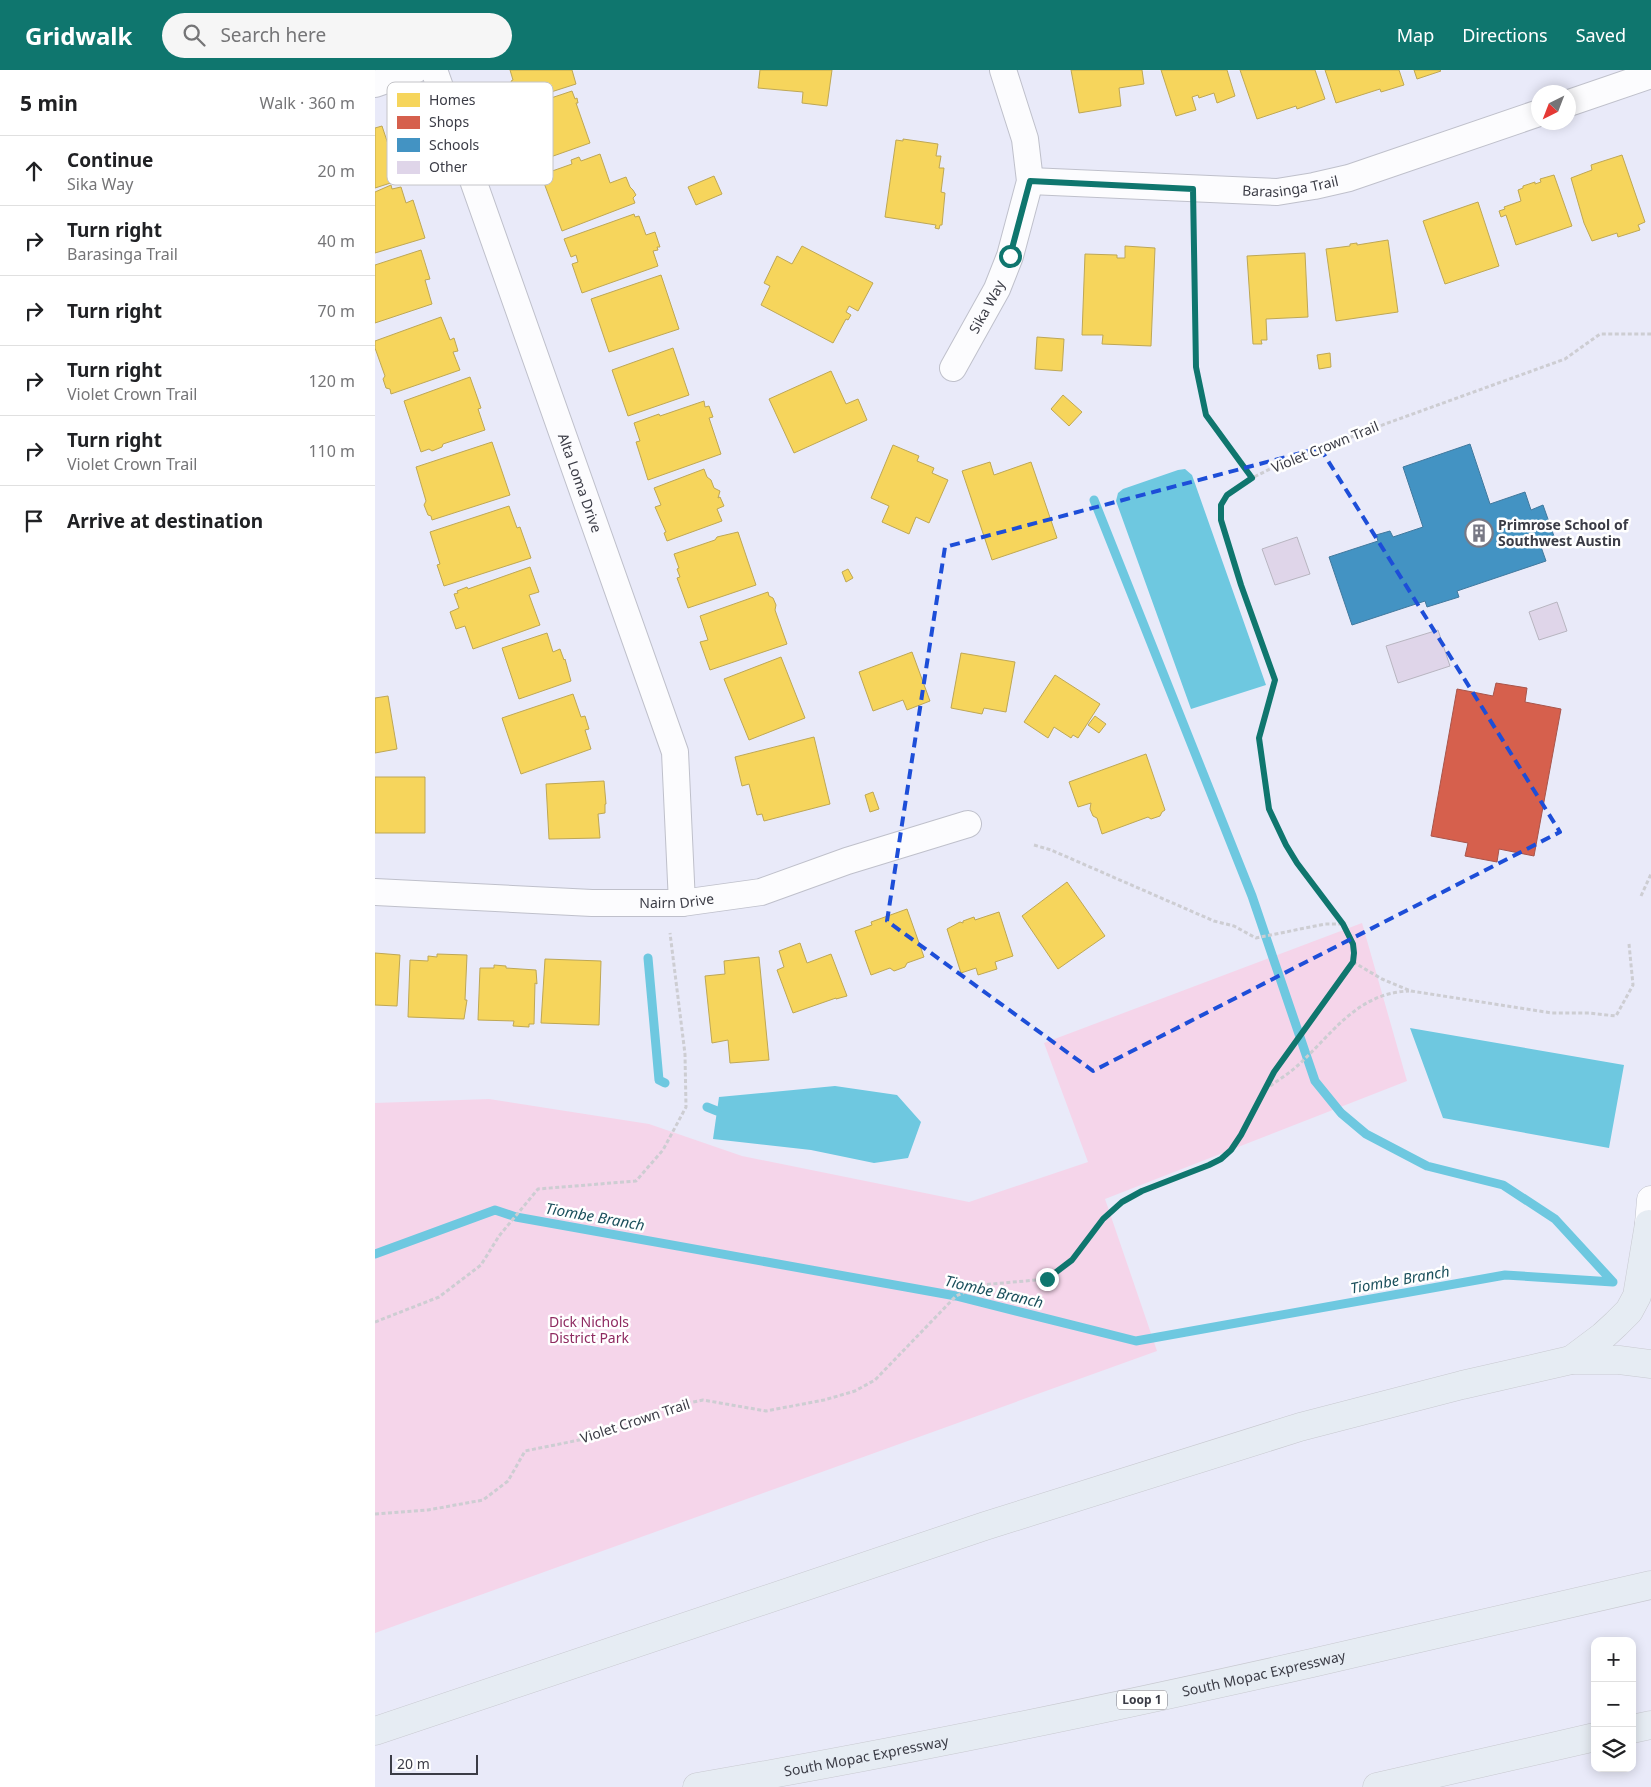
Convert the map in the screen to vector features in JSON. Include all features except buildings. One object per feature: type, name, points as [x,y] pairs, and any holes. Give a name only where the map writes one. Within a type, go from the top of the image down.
[{"type":"highway","points":[[1571,1360],[1603,1336],[1629,1311],[1637,1296],[1650,1223]]},
{"type":"highway","points":[[375,1731],[985,1526],[1301,1427],[1462,1385],[1571,1360],[1619,1360],[1651,1364]]},
{"type":"highway","name":"South Mopac Expressway","points":[[697,1787],[941,1742],[1083,1712],[1311,1663],[1651,1585]]},
{"type":"highway","points":[[1636,1728],[1651,1725]]},
{"type":"highway","points":[[1377,1787],[1591,1738]]},
{"type":"street","points":[[375,84],[415,70]]},
{"type":"street","name":"Alta Loma Drive","points":[[434,70],[438,82]]},
{"type":"street","name":"Sika Way","points":[[953,368],[997,289],[1010,256],[1030,181],[1025,139],[1003,70]]},
{"type":"street","points":[[1576,101],[1651,75]]},
{"type":"street","name":"Barasinga Trail","points":[[1030,181],[1277,192],[1349,178],[1531,116]]},
{"type":"street","name":"Alta Loma Drive","points":[[475,185],[675,752],[682,903]]},
{"type":"street","name":"Nairn Drive","points":[[375,892],[592,903],[682,903],[761,892],[847,861],[969,824]]},
{"type":"path","points":[[1193,189],[1196,367],[1206,415],[1252,478]]},
{"type":"path","name":"Violet Crown Trail","points":[[375,1514],[428,1510],[483,1500],[508,1481],[525,1451],[599,1436],[665,1408],[703,1400],[766,1411],[824,1400],[855,1391],[875,1380],[956,1296],[981,1285],[1047,1279],[1072,1260],[1103,1219],[1122,1202],[1142,1191],[1209,1165],[1221,1159],[1231,1150],[1285,1056],[1353,962],[1354,953],[1353,944],[1343,924],[1297,863],[1269,809],[1259,738],[1275,680],[1241,585],[1221,520],[1221,505],[1227,495],[1252,478],[1276,466],[1385,424],[1565,359],[1600,334],[1651,334]]},
{"type":"path","points":[[1034,845],[1051,850],[1214,921],[1234,926],[1256,938],[1325,924],[1343,924]]},
{"type":"path","points":[[1641,896],[1651,874]]},
{"type":"path","points":[[375,1322],[439,1297],[481,1265],[499,1236],[538,1189],[636,1181],[663,1150],[686,1107],[685,1054],[670,933]]},
{"type":"path","points":[[1265,1090],[1296,1067],[1335,1026],[1372,999],[1392,991],[1411,991],[1552,1013],[1589,1013],[1616,1016],[1633,985],[1629,944]]},
{"type":"path","points":[[1353,962],[1382,979],[1411,991]]},
{"type":"highlighted area","points":[[1320,448],[1560,832],[1093,1071],[887,921],[945,547]]},
{"type":"green space","name":"Dick Nichols District Park","points":[[1362,923],[1407,1081],[1105,1199],[1157,1351],[375,1633],[375,1103],[489,1099],[649,1124],[742,1156],[969,1202],[1088,1162],[1044,1043]]},
{"type":"water","points":[[1185,469],[1192,475],[1266,685],[1191,709],[1116,501],[1118,493],[1123,489]]},
{"type":"water","points":[[1410,1028],[1624,1065],[1609,1148],[1443,1118]]},
{"type":"water","points":[[835,1086],[897,1095],[921,1122],[908,1158],[874,1163],[811,1150],[713,1139],[719,1097]]},
{"type":"waterway","points":[[1094,500],[1252,896],[1315,1081],[1341,1113],[1366,1134],[1427,1166],[1503,1185],[1555,1219],[1613,1282]]},
{"type":"waterway","points":[[648,958],[659,1080],[665,1083]]},
{"type":"waterway","points":[[707,1107],[717,1111]]},
{"type":"waterway","name":"Tiombe Branch","points":[[375,1254],[495,1210],[516,1217],[956,1296],[1136,1341],[1505,1275],[1613,1282]]},
{"type":"place","name":"Primrose School of Southwest Austin","points":[[1479,533]]},
{"type":"route","points":[[1010,256],[1030,181],[1193,189],[1196,367],[1206,415],[1252,478],[1227,495],[1221,505],[1221,520],[1241,585],[1275,680],[1259,738],[1269,809],[1297,863],[1343,924],[1353,944],[1354,953],[1353,962],[1274,1072],[1241,1135],[1231,1150],[1221,1159],[1209,1165],[1142,1191],[1122,1202],[1103,1219],[1072,1260],[1047,1279]]}]
